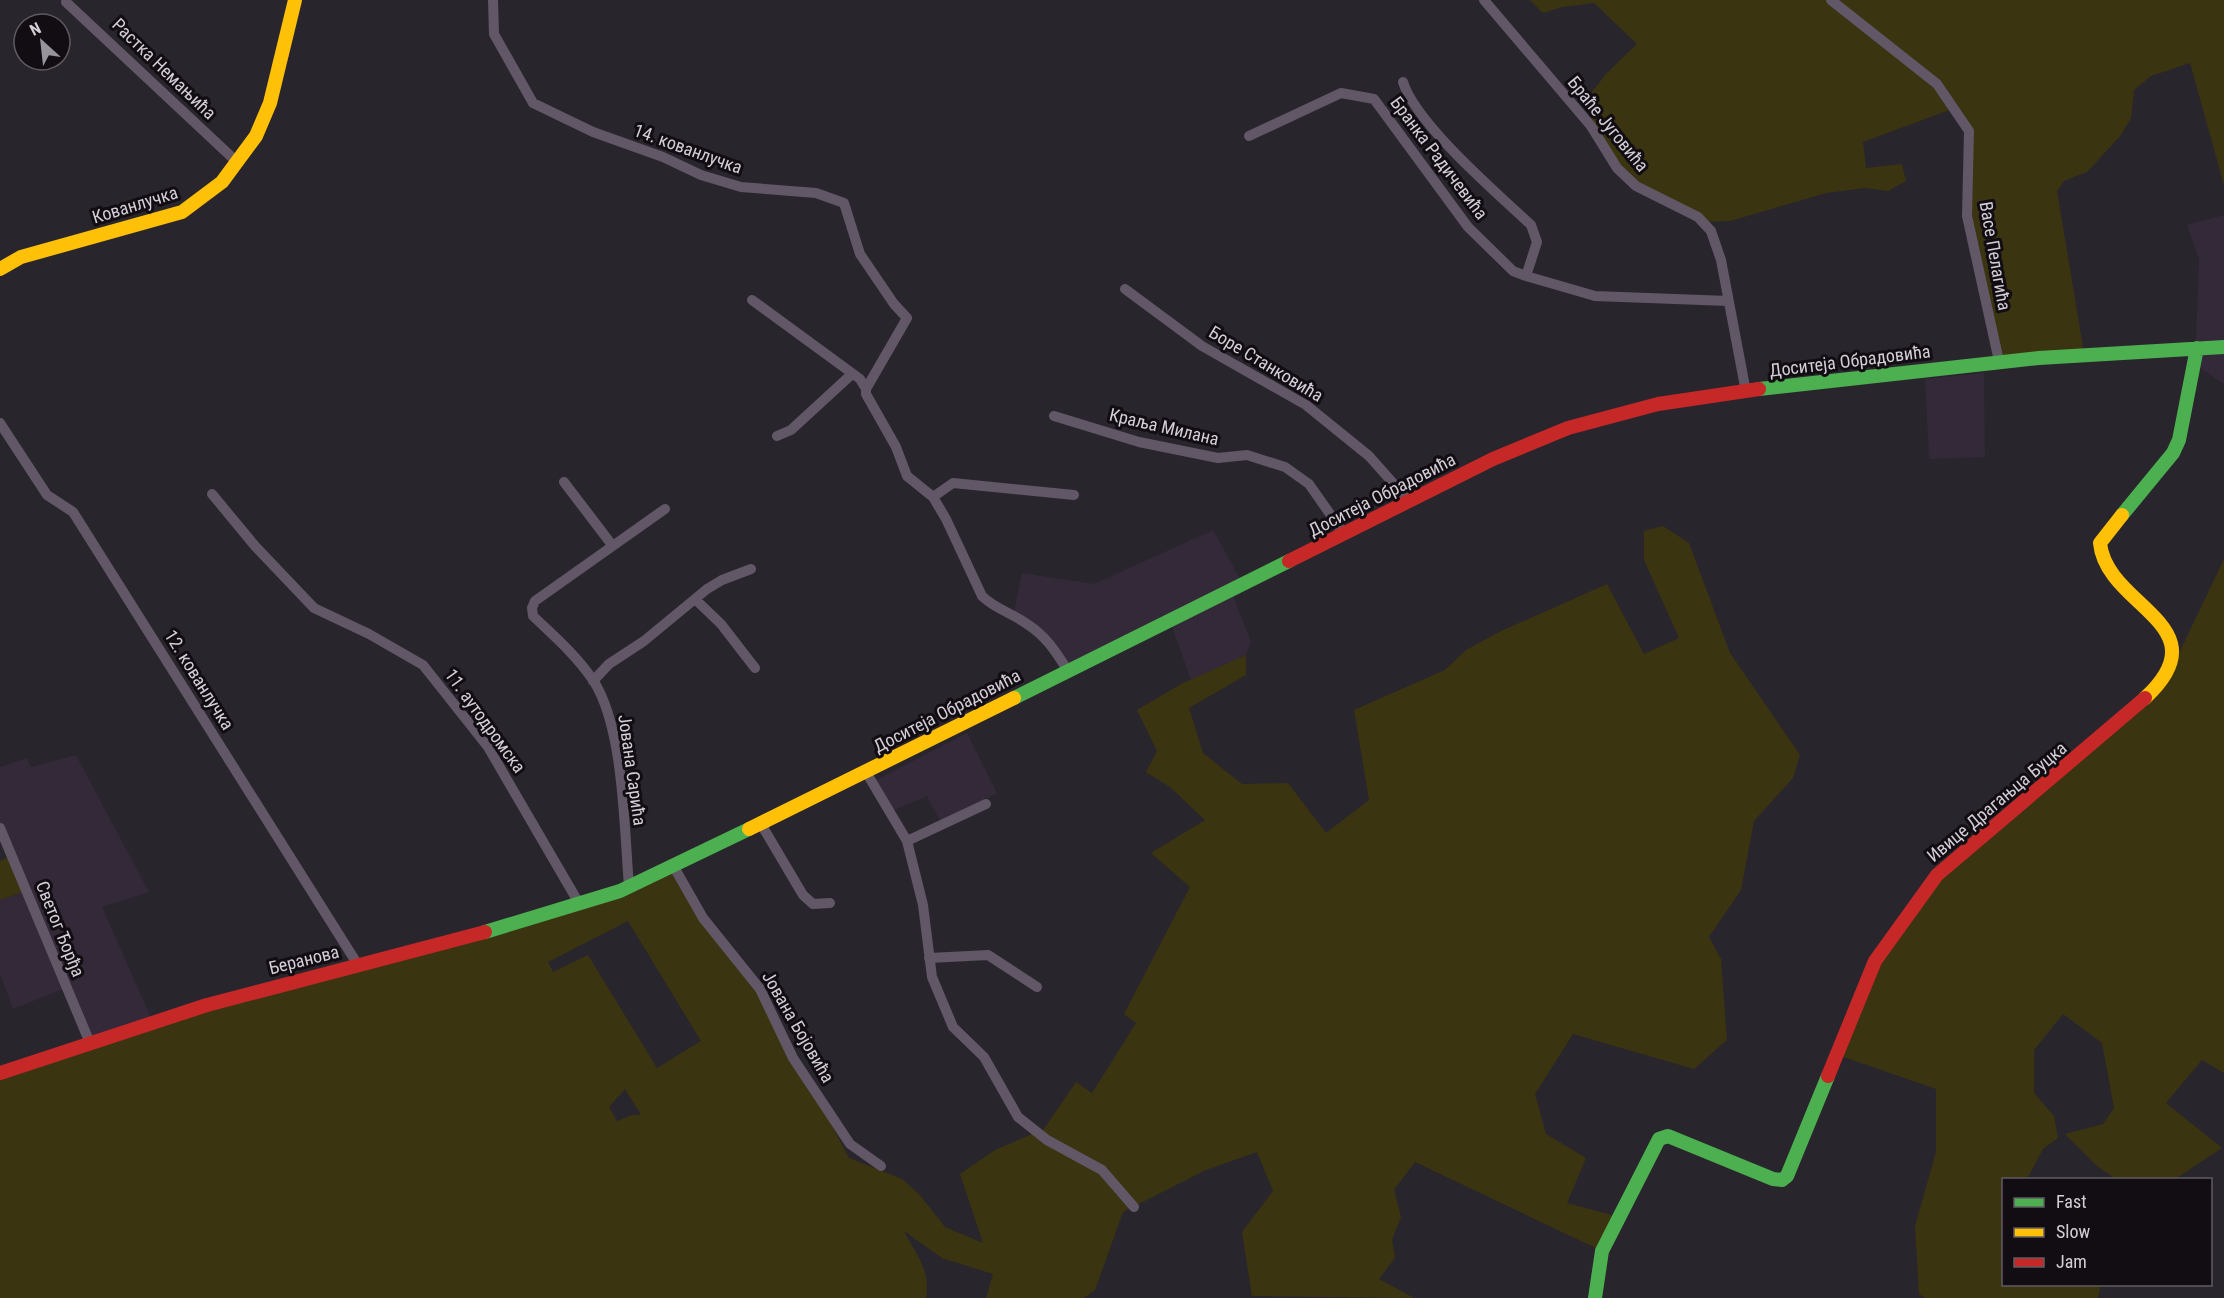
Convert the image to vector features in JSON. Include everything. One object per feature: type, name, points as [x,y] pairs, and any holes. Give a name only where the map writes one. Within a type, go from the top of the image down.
[{"type":"main road","name":"Кованлучка","points":[[0,269],[21,257],[182,212],[222,182],[256,136],[270,103],[296,0]]},
{"type":"main road","name":"Доситеја Обрадовића","points":[[625,889],[674,867],[1524,445],[1594,419],[1640,408],[1746,392],[1999,361],[2096,352],[2224,346]]},
{"type":"main road","name":"Ивице Драгањца Буцка","points":[[1595,1298],[1602,1251],[1659,1139],[1668,1136],[1773,1179],[1782,1180],[1787,1176],[1875,961],[1937,875],[2158,687],[2170,664],[2175,648],[2171,634],[2158,618],[2111,574],[2100,561],[2099,551],[2100,543],[2163,468],[2180,440],[2197,348]]},
{"type":"main road","name":"Беранова","points":[[0,1073],[207,1005],[580,905],[625,889]]},
{"type":"street","name":"14. кованлучка","points":[[492,0],[494,34],[533,103],[593,132],[663,157],[701,175],[741,187],[816,193],[843,203],[860,254],[894,304],[907,318],[866,389]]},
{"type":"street","name":"Браће Југовића","points":[[1484,0],[1591,126],[1617,168],[1636,186],[1704,222],[1711,231],[1721,260],[1746,392]]},
{"type":"street","name":"Васе Пелагића","points":[[1831,0],[1937,84],[1969,131],[1967,216],[1999,361]]},
{"type":"street","name":"Растка Немањића","points":[[66,2],[238,163]]},
{"type":"street","name":"Бранка Радичевића","points":[[1403,82],[1415,106],[1442,138],[1531,225],[1537,242],[1526,276]]},
{"type":"street","name":"Бранка Радичевића","points":[[1249,136],[1341,93],[1374,99],[1468,227],[1513,271],[1595,296],[1728,301]]},
{"type":"street","name":"Боре Станковића","points":[[1125,289],[1202,346],[1306,405],[1369,456],[1409,501]]},
{"type":"street","points":[[752,300],[860,379],[896,447],[907,476],[933,497],[964,552],[982,596],[989,603],[1027,624],[1050,643],[1068,671]]},
{"type":"street","points":[[777,436],[792,430],[852,374]]},
{"type":"street","name":"Краља Милана","points":[[1054,416],[1139,442],[1218,458],[1247,455],[1285,467],[1308,484],[1344,534]]},
{"type":"street","name":"12. кованлучка","points":[[0,423],[48,495],[73,512],[358,965]]},
{"type":"street","points":[[564,482],[612,545]]},
{"type":"street","points":[[933,497],[953,483],[1074,495]]},
{"type":"street","name":"11. аутодромска","points":[[212,494],[255,546],[314,608],[423,664],[488,747],[580,905]]},
{"type":"street","name":"Јована Сарића","points":[[625,889],[613,730],[606,706],[593,681],[574,656],[533,616],[532,608],[535,601],[665,509]]},
{"type":"street","points":[[593,681],[609,664],[644,641],[695,599],[722,580],[751,569]]},
{"type":"street","points":[[695,599],[721,624],[755,668]]},
{"type":"street","points":[[866,772],[907,840],[923,905],[932,977],[953,1027],[984,1057],[1018,1117],[1047,1140],[1102,1170],[1134,1206]]},
{"type":"street","points":[[907,840],[986,804]]},
{"type":"street","points":[[761,824],[803,895],[813,904],[830,903]]},
{"type":"street","name":"Светог Ђорђа","points":[[0,828],[90,1043]]},
{"type":"street","name":"Јована Бојовића","points":[[674,867],[703,918],[760,989],[793,1058],[850,1144],[882,1166]]},
{"type":"street","points":[[929,958],[988,955],[1036,987]]},
{"type":"shaded area","points":[[1530,0],[2224,0],[2224,185],[2190,63],[2151,76],[2134,90],[2131,118],[2121,135],[2087,172],[2064,181],[2057,191],[2084,353],[1999,361],[1967,216],[1969,131],[1955,108],[1863,142],[1866,168],[1902,164],[1906,181],[1888,191],[1865,188],[1826,193],[1730,221],[1704,222],[1617,168],[1591,126],[1588,97],[1606,74],[1637,44],[1594,3],[1562,7],[1543,13]]},
{"type":"shaded area","points":[[2224,215],[2224,384],[2195,364],[2199,259],[2187,225]]},
{"type":"shaded area","points":[[1984,373],[1985,457],[1929,459],[1925,379]]},
{"type":"shaded area","points":[[1663,526],[1689,543],[1730,653],[1800,755],[1793,778],[1754,821],[1741,890],[1709,937],[1721,959],[1727,1040],[1694,1069],[1573,1034],[1535,1094],[1546,1134],[1586,1158],[1567,1203],[1619,1217],[1602,1251],[1415,1162],[1394,1190],[1401,1217],[1392,1240],[1395,1258],[1379,1279],[1414,1298],[1252,1296],[1242,1232],[1273,1191],[1257,1152],[1206,1170],[1123,1212],[1095,1290],[1084,1298],[986,1298],[993,1274],[942,1258],[904,1231],[924,1270],[926,1298],[0,1298],[0,1073],[68,1049],[514,924],[674,867],[703,918],[760,989],[849,1158],[902,1179],[919,1194],[945,1227],[983,1243],[960,1174],[995,1150],[1044,1129],[1076,1082],[1092,1093],[1136,1023],[1124,1014],[1190,887],[1151,853],[1205,820],[1170,787],[1146,772],[1157,751],[1137,710],[1183,683],[1246,655],[1246,675],[1189,708],[1203,753],[1242,784],[1288,783],[1326,833],[1369,800],[1354,710],[1445,670],[1466,650],[1499,632],[1607,584],[1644,654],[1679,638],[1644,560],[1644,531]],"holes":[[[628,921],[701,1041],[657,1068],[588,955],[553,972],[548,962]],[[625,1089],[641,1115],[632,1115],[617,1121],[609,1107]]]},
{"type":"shaded area","points":[[1213,530],[1243,584],[1231,590],[1251,642],[1246,655],[1191,680],[1170,621],[1068,671],[1050,643],[1013,616],[1022,573],[1094,584]]},
{"type":"shaded area","points":[[2224,559],[2224,1073],[2202,1060],[2166,1103],[2222,1148],[2177,1178],[2115,1178],[2097,1166],[2065,1134],[2103,1124],[2114,1108],[2102,1043],[2063,1014],[2034,1050],[2034,1093],[2054,1116],[2058,1138],[2043,1149],[2028,1178],[2002,1178],[2002,1286],[2101,1286],[2098,1298],[1925,1298],[1919,1294],[1915,1226],[1936,1152],[1936,1089],[1838,1055],[1875,961],[1934,881],[2158,687],[2179,653]]},
{"type":"shaded area","points":[[967,733],[997,793],[941,823],[927,796],[890,812],[872,782]]},
{"type":"shaded area","points":[[76,755],[149,892],[102,907],[153,1022],[90,1043],[66,988],[13,1009],[0,974],[0,900],[26,891],[0,828],[0,767],[27,758],[31,767]]},
{"type":"shaded area","points":[[11,856],[26,891],[0,900],[0,861]]},
{"type":"traffic: fast","points":[[1759,389],[2039,358],[2224,347]]},
{"type":"traffic: fast","points":[[2122,515],[2173,453],[2179,440],[2197,348]]},
{"type":"traffic: fast","points":[[1014,698],[1289,561]]},
{"type":"traffic: fast","points":[[485,932],[620,891],[749,829]]},
{"type":"traffic: fast","points":[[1595,1298],[1602,1251],[1659,1139],[1668,1136],[1773,1179],[1782,1180],[1787,1176],[1828,1076]]},
{"type":"traffic: slow","points":[[0,269],[21,257],[182,212],[222,182],[256,136],[270,103],[295,0]]},
{"type":"traffic: slow","points":[[2122,515],[2100,543],[2107,565],[2121,584],[2154,617],[2167,634],[2172,652],[2166,673],[2145,698]]},
{"type":"traffic: slow","points":[[749,829],[1014,698]]},
{"type":"traffic: jam","points":[[1289,561],[1493,459],[1568,428],[1658,404],[1759,389]]},
{"type":"traffic: jam","points":[[1828,1076],[1875,961],[1937,875],[2145,698]]},
{"type":"traffic: jam","points":[[0,1073],[207,1005],[485,932]]}]
